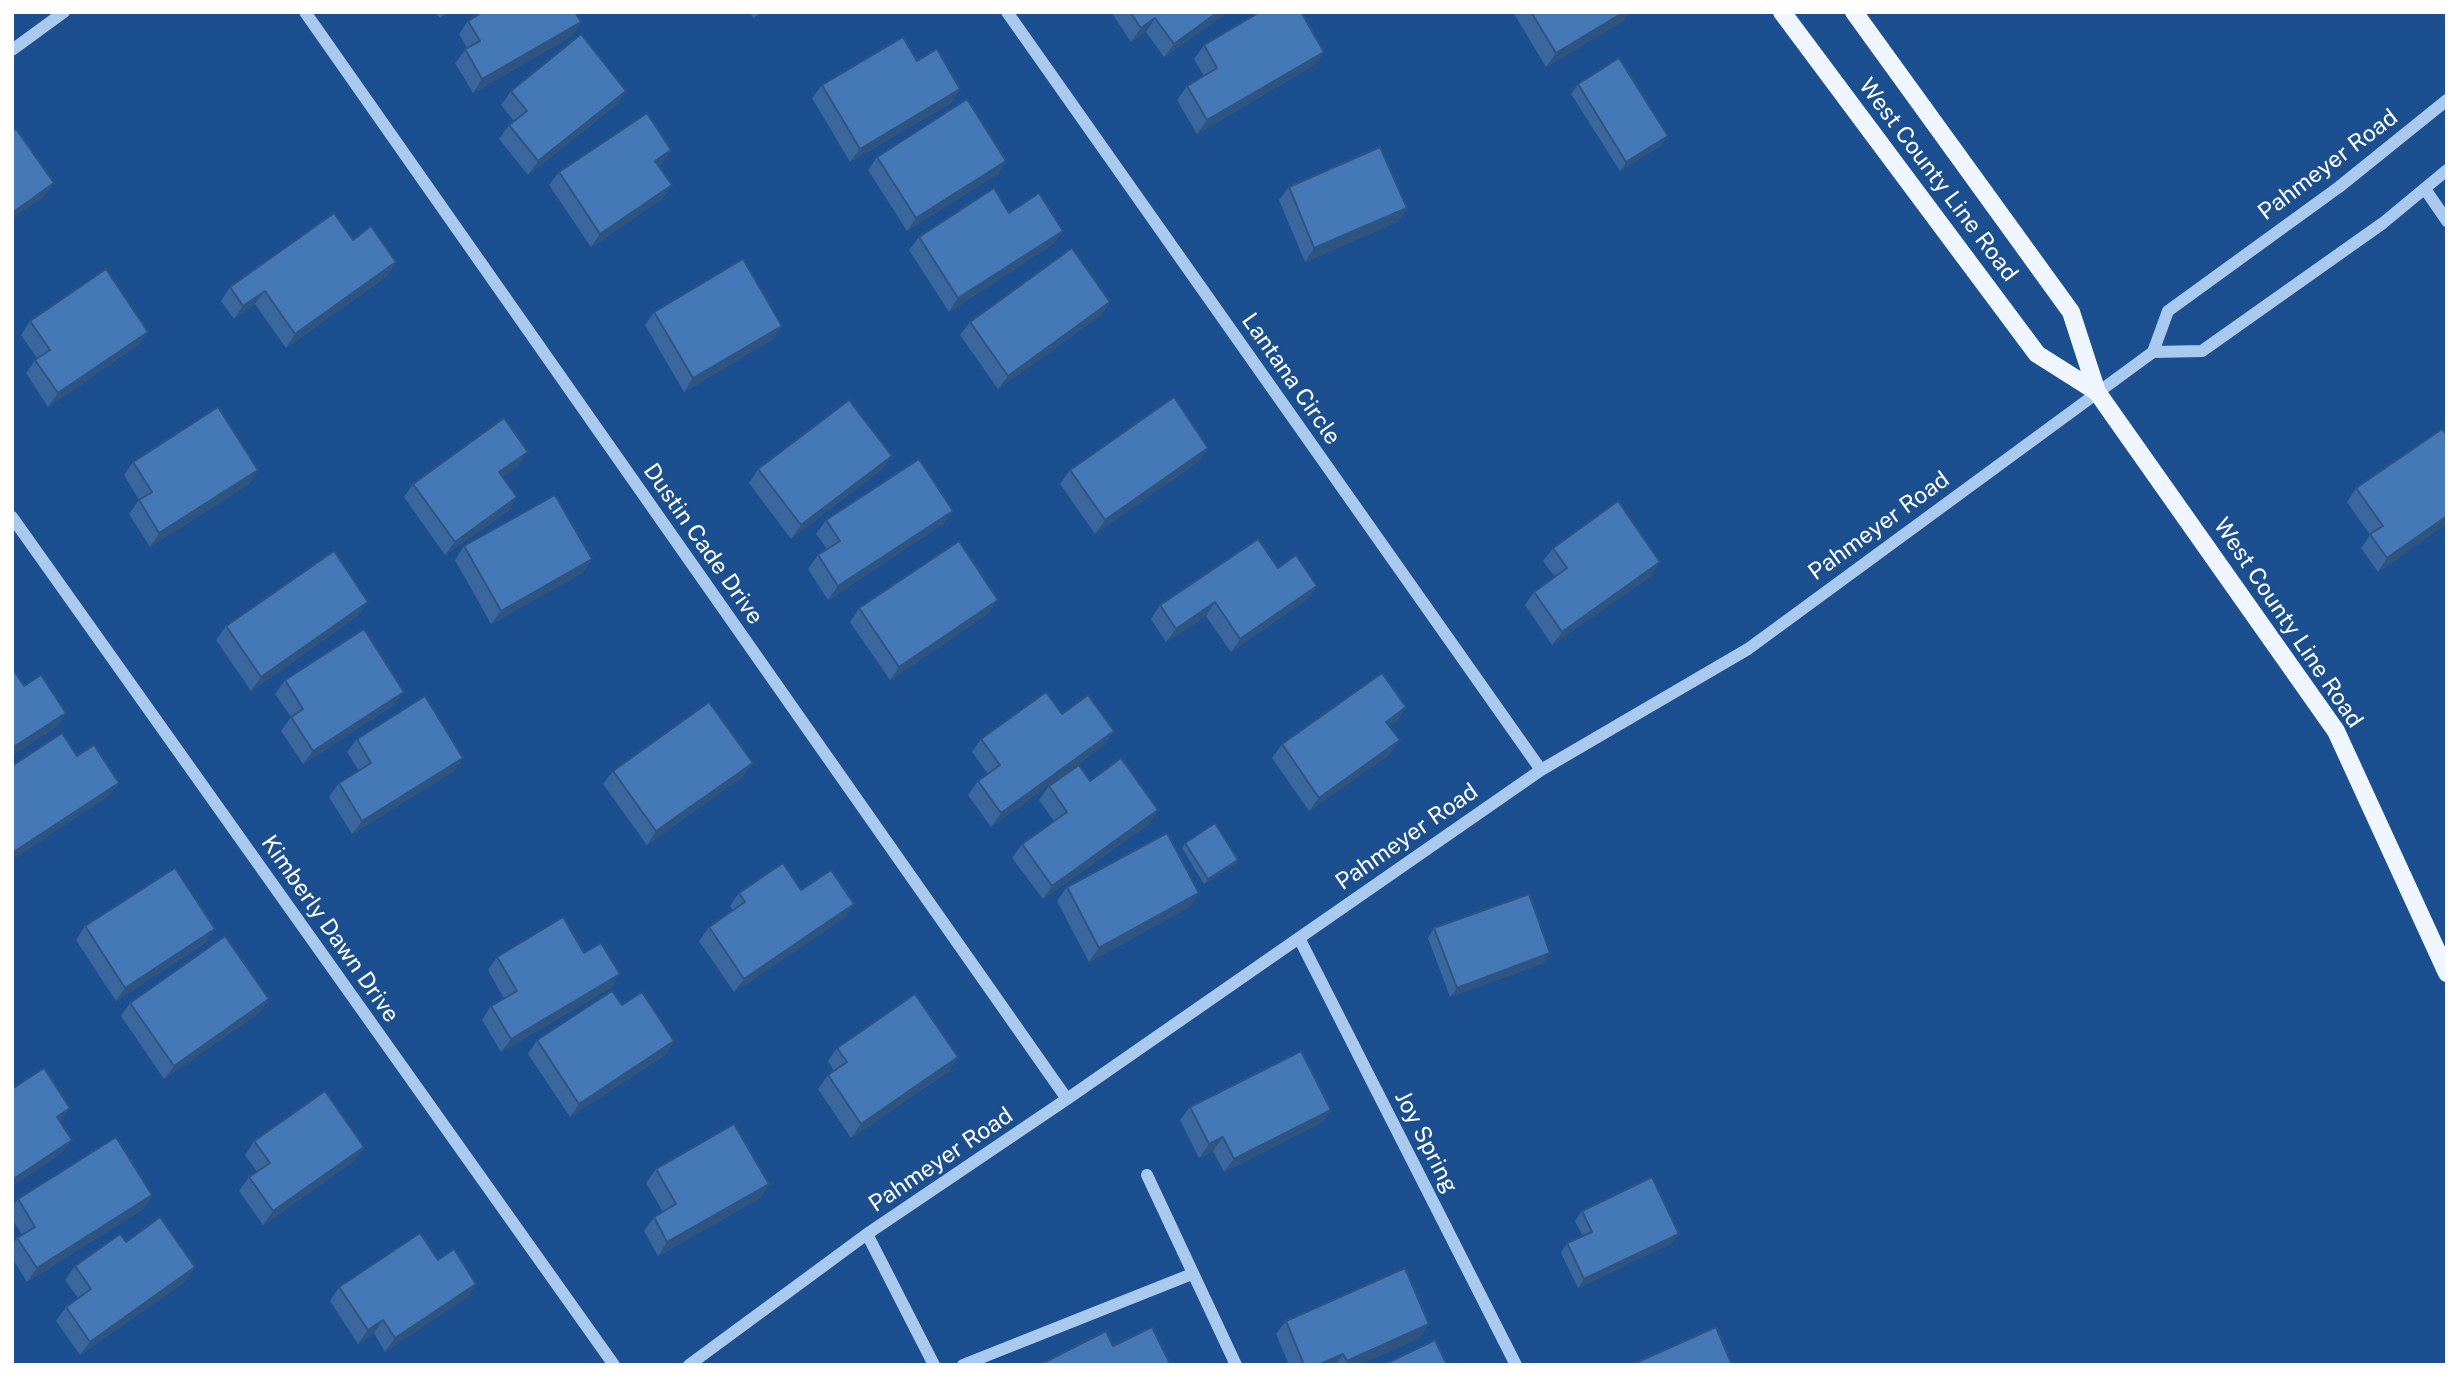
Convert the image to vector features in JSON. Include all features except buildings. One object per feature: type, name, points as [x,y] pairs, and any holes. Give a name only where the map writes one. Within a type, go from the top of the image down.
[{"type":"main road","name":"West County Line Road","points":[[1782,12],[2037,354],[2097,392]]},
{"type":"main road","name":"West County Line Road","points":[[1854,12],[2071,312],[2097,392],[2336,731],[2447,973]]},
{"type":"street","points":[[12,50],[64,12]]},
{"type":"street","name":"Dustin Cade Drive","points":[[305,12],[1068,1100]]},
{"type":"street","name":"Lantana Circle","points":[[1007,12],[1541,769]]},
{"type":"street","name":"Pahmeyer Road","points":[[689,1365],[867,1234],[1068,1100],[1541,769],[1748,649],[2153,352],[2168,311],[2339,187],[2447,100]]},
{"type":"street","points":[[2153,352],[2202,351],[2425,189],[2447,170]]},
{"type":"street","points":[[2425,189],[2447,222]]},
{"type":"street","name":"Kimberly Dawn Drive","points":[[12,517],[614,1365]]},
{"type":"street","name":"Joy Spring","points":[[1299,938],[1516,1365]]},
{"type":"street","points":[[1147,1175],[1236,1365]]},
{"type":"street","points":[[867,1234],[934,1365]]},
{"type":"street","points":[[963,1365],[1192,1274]]}]
